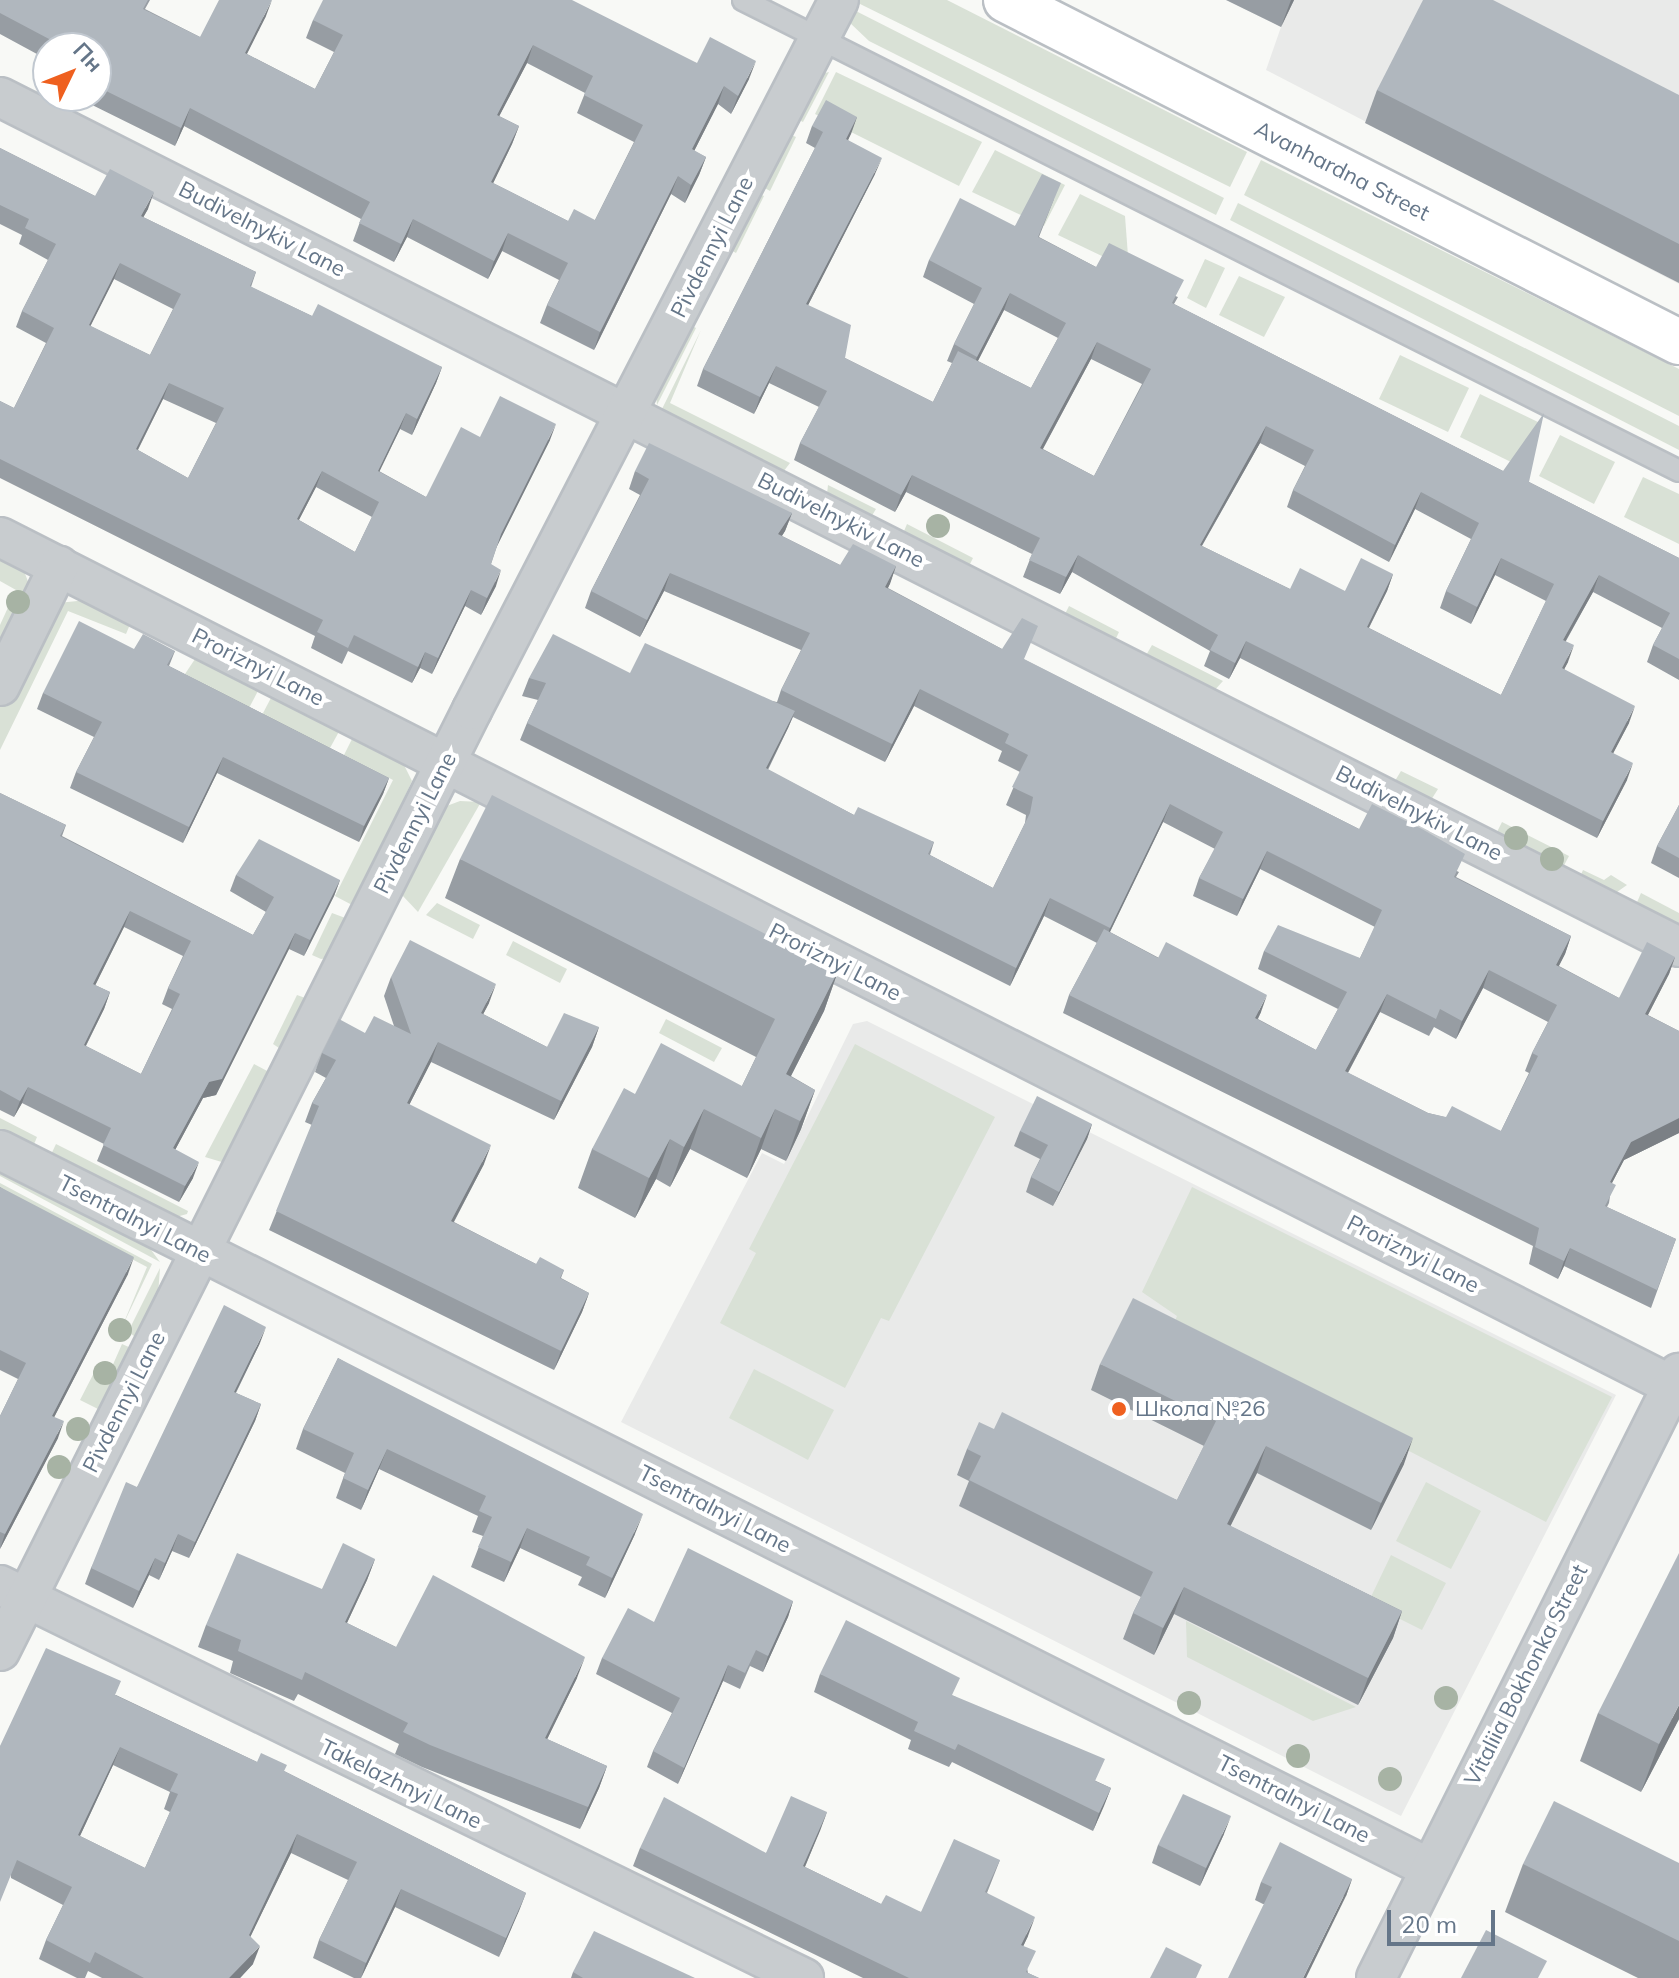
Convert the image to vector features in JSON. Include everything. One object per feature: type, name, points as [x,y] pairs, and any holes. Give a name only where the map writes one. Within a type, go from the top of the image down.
[{"type":"street","name":"Pivdennyi Lane","points":[[0,1651],[12,1592],[200,1252],[445,763],[839,0]]},
{"type":"street","name":"Avanhardna Street","points":[[1006,0],[1679,342]]},
{"type":"street","name":"Budivelnykiv Lane","points":[[0,97],[627,411],[1679,947]]},
{"type":"street","name":"Proriznyi Lane","points":[[0,537],[1675,1379]]},
{"type":"street","points":[[0,686],[59,566]]},
{"type":"street","name":"Tsentralnyi Lane","points":[[0,1150],[1429,1868]]},
{"type":"street","name":"Vitaliia Bokhonka Street","points":[[1376,1978],[1675,1379]]},
{"type":"street","name":"Takelazhnyi Lane","points":[[12,1592],[804,1978]]},
{"type":"lane","points":[[743,0],[1679,471]]},
{"type":"shaded area","points":[[852,0],[947,0],[1247,152],[1230,187]]},
{"type":"shaded area","points":[[1226,0],[1679,0],[1679,284],[1266,70],[1281,27]]},
{"type":"shaded area","points":[[848,7],[1224,198],[1216,215],[869,41],[848,21]]},
{"type":"shaded area","points":[[829,72],[803,122],[791,116],[821,74]]},
{"type":"shaded area","points":[[836,72],[982,142],[959,186],[815,114]]},
{"type":"shaded area","points":[[780,130],[796,137],[770,191],[756,183]]},
{"type":"shaded area","points":[[995,150],[1065,185],[1044,226],[972,192]]},
{"type":"shaded area","points":[[1261,160],[1679,369],[1679,416],[1244,195]]},
{"type":"shaded area","points":[[752,191],[764,196],[736,253],[725,247]]},
{"type":"shaded area","points":[[1080,194],[1125,216],[1129,269],[1058,235]]},
{"type":"shaded area","points":[[1238,203],[1679,426],[1679,450],[1230,220]]},
{"type":"shaded area","points":[[1205,259],[1225,268],[1206,308],[1187,298]]},
{"type":"shaded area","points":[[1239,276],[1285,297],[1264,337],[1219,315]]},
{"type":"shaded area","points":[[687,323],[696,328],[657,405],[656,394]]},
{"type":"shaded area","points":[[701,330],[670,403],[790,463],[777,480],[661,411]]},
{"type":"shaded area","points":[[1400,355],[1469,388],[1448,432],[1379,399]]},
{"type":"shaded area","points":[[1480,394],[1540,423],[1511,462],[1460,437]]},
{"type":"shaded area","points":[[1560,435],[1615,462],[1594,504],[1539,476]]},
{"type":"shaded area","points":[[1643,477],[1679,494],[1679,544],[1624,517]]},
{"type":"shaded area","points":[[828,485],[876,509],[865,527],[826,503]]},
{"type":"shaded area","points":[[907,524],[973,558],[964,576],[902,536]]},
{"type":"shaded area","points":[[0,556],[24,571],[32,592],[0,664],[0,625],[16,590],[0,581]]},
{"type":"shaded area","points":[[87,600],[131,622],[126,634],[68,611],[0,750],[0,704],[58,603]]},
{"type":"shaded area","points":[[1069,606],[1119,632],[1110,651],[1060,624]]},
{"type":"shaded area","points":[[1152,645],[1223,681],[1213,692],[1141,664]]},
{"type":"shaded area","points":[[197,656],[260,687],[249,708],[185,674]]},
{"type":"shaded area","points":[[273,694],[341,728],[330,748],[262,715]]},
{"type":"shaded area","points":[[354,735],[403,763],[412,781],[354,906],[335,896],[393,780],[344,755]]},
{"type":"shaded area","points":[[1401,771],[1438,789],[1426,808],[1390,789]]},
{"type":"shaded area","points":[[460,801],[481,802],[418,912],[402,895],[402,884],[444,807]]},
{"type":"shaded area","points":[[1502,822],[1569,856],[1559,875],[1493,840]]},
{"type":"shaded area","points":[[1583,870],[1604,880],[1611,875],[1627,885],[1607,899],[1576,886]]},
{"type":"shaded area","points":[[1641,893],[1679,913],[1679,937],[1632,914]]},
{"type":"shaded area","points":[[437,903],[480,925],[473,939],[426,915]]},
{"type":"shaded area","points":[[332,913],[348,919],[329,958],[321,959],[312,955]]},
{"type":"shaded area","points":[[513,941],[567,969],[560,983],[506,955]]},
{"type":"shaded area","points":[[297,995],[308,999],[282,1050],[273,1044]]},
{"type":"shaded area","points":[[666,1019],[722,1048],[714,1062],[659,1033]]},
{"type":"shaded area","name":"Школа №26","points":[[867,1021],[1616,1395],[1401,1816],[621,1422],[762,1153],[784,1164],[853,1024]]},
{"type":"shaded area","points":[[855,1044],[995,1117],[889,1321],[881,1318],[845,1388],[720,1323],[756,1253],[749,1249]]},
{"type":"shaded area","points":[[254,1064],[271,1073],[225,1163],[205,1157]]},
{"type":"shaded area","points":[[0,1118],[37,1137],[30,1154],[0,1138]]},
{"type":"shaded area","points":[[56,1144],[188,1211],[187,1214],[176,1217],[47,1163]]},
{"type":"shaded area","points":[[0,1161],[143,1239],[160,1262],[0,1176]]},
{"type":"shaded area","points":[[0,1183],[152,1264],[122,1327],[147,1267],[0,1190]]},
{"type":"shaded area","points":[[1192,1187],[1612,1397],[1546,1522],[1172,1328],[1177,1316],[1142,1292]]},
{"type":"shaded area","points":[[160,1268],[158,1295],[137,1338],[128,1332]]},
{"type":"shaded area","points":[[122,1344],[131,1348],[100,1410],[80,1400],[99,1363],[111,1369]]},
{"type":"shaded area","points":[[754,1369],[834,1410],[808,1460],[729,1418]]},
{"type":"shaded area","points":[[1426,1482],[1481,1511],[1451,1569],[1396,1541]]},
{"type":"shaded area","points":[[1391,1555],[1446,1583],[1422,1630],[1368,1603]]},
{"type":"shaded area","points":[[1186,1621],[1356,1707],[1313,1721],[1187,1657]]},
{"type":"building","points":[[0,0],[148,0],[143,9],[200,37],[219,0],[272,0],[245,53],[315,89],[343,35],[313,20],[323,0],[572,0],[697,63],[710,37],[756,61],[738,96],[724,86],[692,149],[706,157],[691,185],[678,176],[600,332],[547,305],[568,263],[508,233],[494,261],[413,219],[401,244],[359,223],[370,202],[190,108],[181,128],[112,94],[112,32],[36,32],[0,13]],"holes":[[[533,45],[593,76],[584,95],[643,125],[595,220],[574,209],[568,221],[491,182],[519,126],[497,115]]]},
{"type":"building","points":[[1423,0],[1493,0],[1679,95],[1679,244],[1377,90]]},
{"type":"building","points":[[826,100],[857,117],[846,139],[882,158],[806,304],[851,325],[845,358],[933,402],[958,351],[1031,388],[1066,323],[1010,293],[977,357],[954,344],[982,288],[929,260],[960,198],[1015,226],[1042,174],[1061,183],[1038,237],[1096,267],[1109,243],[1184,280],[1172,303],[1503,471],[1544,413],[1529,482],[1679,558],[1679,659],[1653,645],[1670,613],[1599,575],[1563,640],[1574,645],[1562,668],[1635,706],[1611,752],[1633,763],[1603,821],[1246,641],[1235,663],[1210,650],[1218,635],[1078,555],[1066,577],[1029,560],[1040,538],[912,475],[901,495],[800,443],[827,391],[776,366],[760,397],[703,369],[823,132],[812,126]],"holes":[[[1097,342],[1151,369],[1094,476],[1040,448]],[[1266,426],[1314,450],[1293,490],[1395,545],[1421,492],[1479,523],[1446,591],[1477,607],[1501,558],[1554,584],[1501,695],[1367,627],[1393,574],[1361,558],[1345,591],[1300,568],[1290,589],[1200,545]]]},
{"type":"building","points":[[0,148],[95,196],[110,169],[154,192],[141,216],[256,272],[250,286],[312,316],[318,304],[442,367],[417,419],[406,413],[378,471],[426,497],[461,427],[480,437],[500,396],[556,424],[501,534],[491,564],[501,570],[487,598],[471,590],[438,658],[425,652],[418,667],[354,635],[348,648],[317,632],[323,620],[0,459],[0,401],[14,408],[54,328],[22,311],[56,244],[25,228],[29,219],[0,205]],"holes":[[[120,263],[181,294],[150,355],[89,325]],[[169,383],[224,408],[188,478],[136,449]],[[322,471],[379,502],[355,552],[297,519]]]},
{"type":"building","points":[[649,443],[792,513],[778,534],[840,565],[853,544],[896,566],[885,587],[1002,649],[1022,618],[1038,626],[1024,659],[1359,829],[1372,804],[1422,829],[1465,854],[1454,877],[1571,936],[1556,965],[1619,998],[1647,942],[1675,957],[1645,1014],[1679,1031],[1679,1118],[1631,1142],[1610,1182],[1616,1185],[1605,1206],[1676,1239],[1657,1290],[1570,1248],[1564,1261],[1535,1247],[1539,1228],[1069,995],[1104,929],[1158,958],[1166,942],[1267,995],[1255,1018],[1316,1050],[1347,992],[1264,951],[1278,925],[1360,958],[1382,910],[1299,867],[1267,851],[1243,899],[1199,878],[1223,832],[1170,804],[1110,928],[1050,898],[1016,968],[527,723],[546,683],[529,678],[553,634],[630,673],[645,643],[795,711],[766,768],[854,815],[858,807],[934,842],[928,854],[993,888],[1030,813],[1033,797],[1012,787],[1028,755],[1005,743],[1009,734],[920,689],[892,744],[781,690],[810,633],[670,573],[647,620],[591,591],[649,479],[635,471]],"holes":[[[1489,970],[1557,1005],[1532,1053],[1538,1056],[1501,1131],[1452,1106],[1446,1117],[1428,1113],[1345,1071],[1387,994],[1436,1019],[1440,1009],[1462,1021]]]},
{"type":"building","points":[[79,621],[134,649],[143,634],[175,651],[167,665],[389,778],[364,826],[223,757],[189,827],[76,772],[102,722],[43,693]]},
{"type":"building","points":[[0,793],[66,825],[60,836],[253,935],[274,897],[236,875],[259,839],[340,880],[310,940],[295,933],[222,1079],[209,1082],[173,1148],[199,1162],[185,1186],[103,1145],[111,1128],[28,1087],[20,1101],[0,1090]],"holes":[[[130,911],[191,941],[168,988],[180,994],[141,1074],[84,1045],[110,992],[93,984]]]},
{"type":"building","points":[[492,795],[838,971],[786,1074],[815,1090],[800,1121],[775,1109],[761,1138],[704,1109],[684,1147],[670,1139],[649,1178],[592,1149],[624,1088],[635,1094],[661,1043],[742,1086],[775,1019],[460,859]]},
{"type":"building","points":[[1679,805],[1679,858],[1657,846]]},
{"type":"building","points":[[410,940],[496,984],[481,1013],[547,1047],[564,1013],[599,1027],[561,1101],[438,1042],[407,1103],[491,1145],[451,1221],[536,1264],[540,1257],[564,1270],[560,1278],[589,1293],[561,1351],[276,1211],[319,1106],[312,1103],[336,1060],[322,1053],[339,1019],[365,1033],[374,1016],[411,1034],[391,977]]},
{"type":"building","points":[[1037,1096],[1092,1124],[1059,1192],[1031,1177],[1048,1145],[1020,1131]]},
{"type":"building","points":[[0,1187],[134,1257],[52,1416],[64,1421],[5,1534],[0,1532],[0,1416],[26,1363],[0,1350]]},
{"type":"building","points":[[1133,1298],[1413,1438],[1381,1503],[1266,1446],[1227,1524],[1402,1611],[1368,1678],[1184,1587],[1163,1628],[1133,1613],[1153,1572],[969,1480],[981,1456],[967,1449],[979,1422],[994,1429],[1002,1412],[1177,1500],[1216,1421],[1100,1364]]},
{"type":"building","points":[[224,1305],[266,1327],[234,1392],[261,1404],[195,1542],[178,1534],[165,1563],[155,1558],[139,1591],[91,1568],[126,1482],[137,1487]]},
{"type":"building","points":[[338,1358],[643,1514],[612,1578],[586,1565],[590,1557],[527,1528],[511,1562],[478,1547],[492,1517],[479,1511],[486,1496],[387,1449],[368,1490],[343,1478],[354,1453],[303,1429]]},
{"type":"building","points":[[343,1543],[375,1559],[345,1622],[396,1647],[433,1575],[585,1657],[545,1738],[607,1766],[588,1807],[430,1745],[403,1732],[408,1723],[305,1672],[302,1680],[238,1651],[241,1640],[206,1625],[237,1553],[322,1589]]},
{"type":"building","points":[[688,1548],[793,1601],[768,1656],[756,1650],[745,1673],[728,1665],[684,1768],[653,1751],[680,1698],[602,1658],[628,1608],[654,1622]]},
{"type":"building","points":[[1679,1553],[1679,1705],[1659,1744],[1598,1713]]},
{"type":"building","points":[[846,1620],[960,1678],[952,1695],[1105,1759],[1095,1781],[1111,1788],[1099,1813],[958,1744],[955,1750],[914,1731],[918,1722],[820,1674]]},
{"type":"building","points":[[46,1648],[121,1681],[115,1695],[257,1762],[261,1753],[287,1765],[284,1771],[526,1893],[506,1938],[401,1889],[366,1963],[319,1940],[357,1862],[297,1834],[249,1935],[260,1946],[229,1978],[144,1978],[95,1952],[90,1963],[46,1940],[72,1887],[17,1860],[0,1902],[0,1746]],"holes":[[[120,1747],[178,1774],[170,1791],[178,1794],[145,1868],[78,1835]]]},
{"type":"building","points":[[1183,1794],[1231,1816],[1206,1868],[1158,1845]]},
{"type":"building","points":[[791,1796],[827,1812],[803,1866],[881,1904],[886,1895],[921,1912],[954,1839],[1000,1860],[985,1892],[1035,1917],[1021,1945],[1036,1951],[1026,1972],[1039,1978],[909,1978],[640,1848],[664,1797],[766,1853]]},
{"type":"building","points":[[1554,1801],[1679,1863],[1679,1941],[1523,1864]]},
{"type":"building","points":[[1280,1842],[1352,1879],[1303,1978],[1228,1978],[1272,1887],[1261,1882]]},
{"type":"building","points":[[1486,1930],[1547,1961],[1538,1978],[1461,1978]]},
{"type":"building","points":[[594,1931],[695,1978],[583,1978],[573,1972]]},
{"type":"building","points":[[1166,1947],[1202,1965],[1196,1978],[1150,1978]]},
{"type":"place","name":"Школа №26","points":[[1119,1409]]}]
